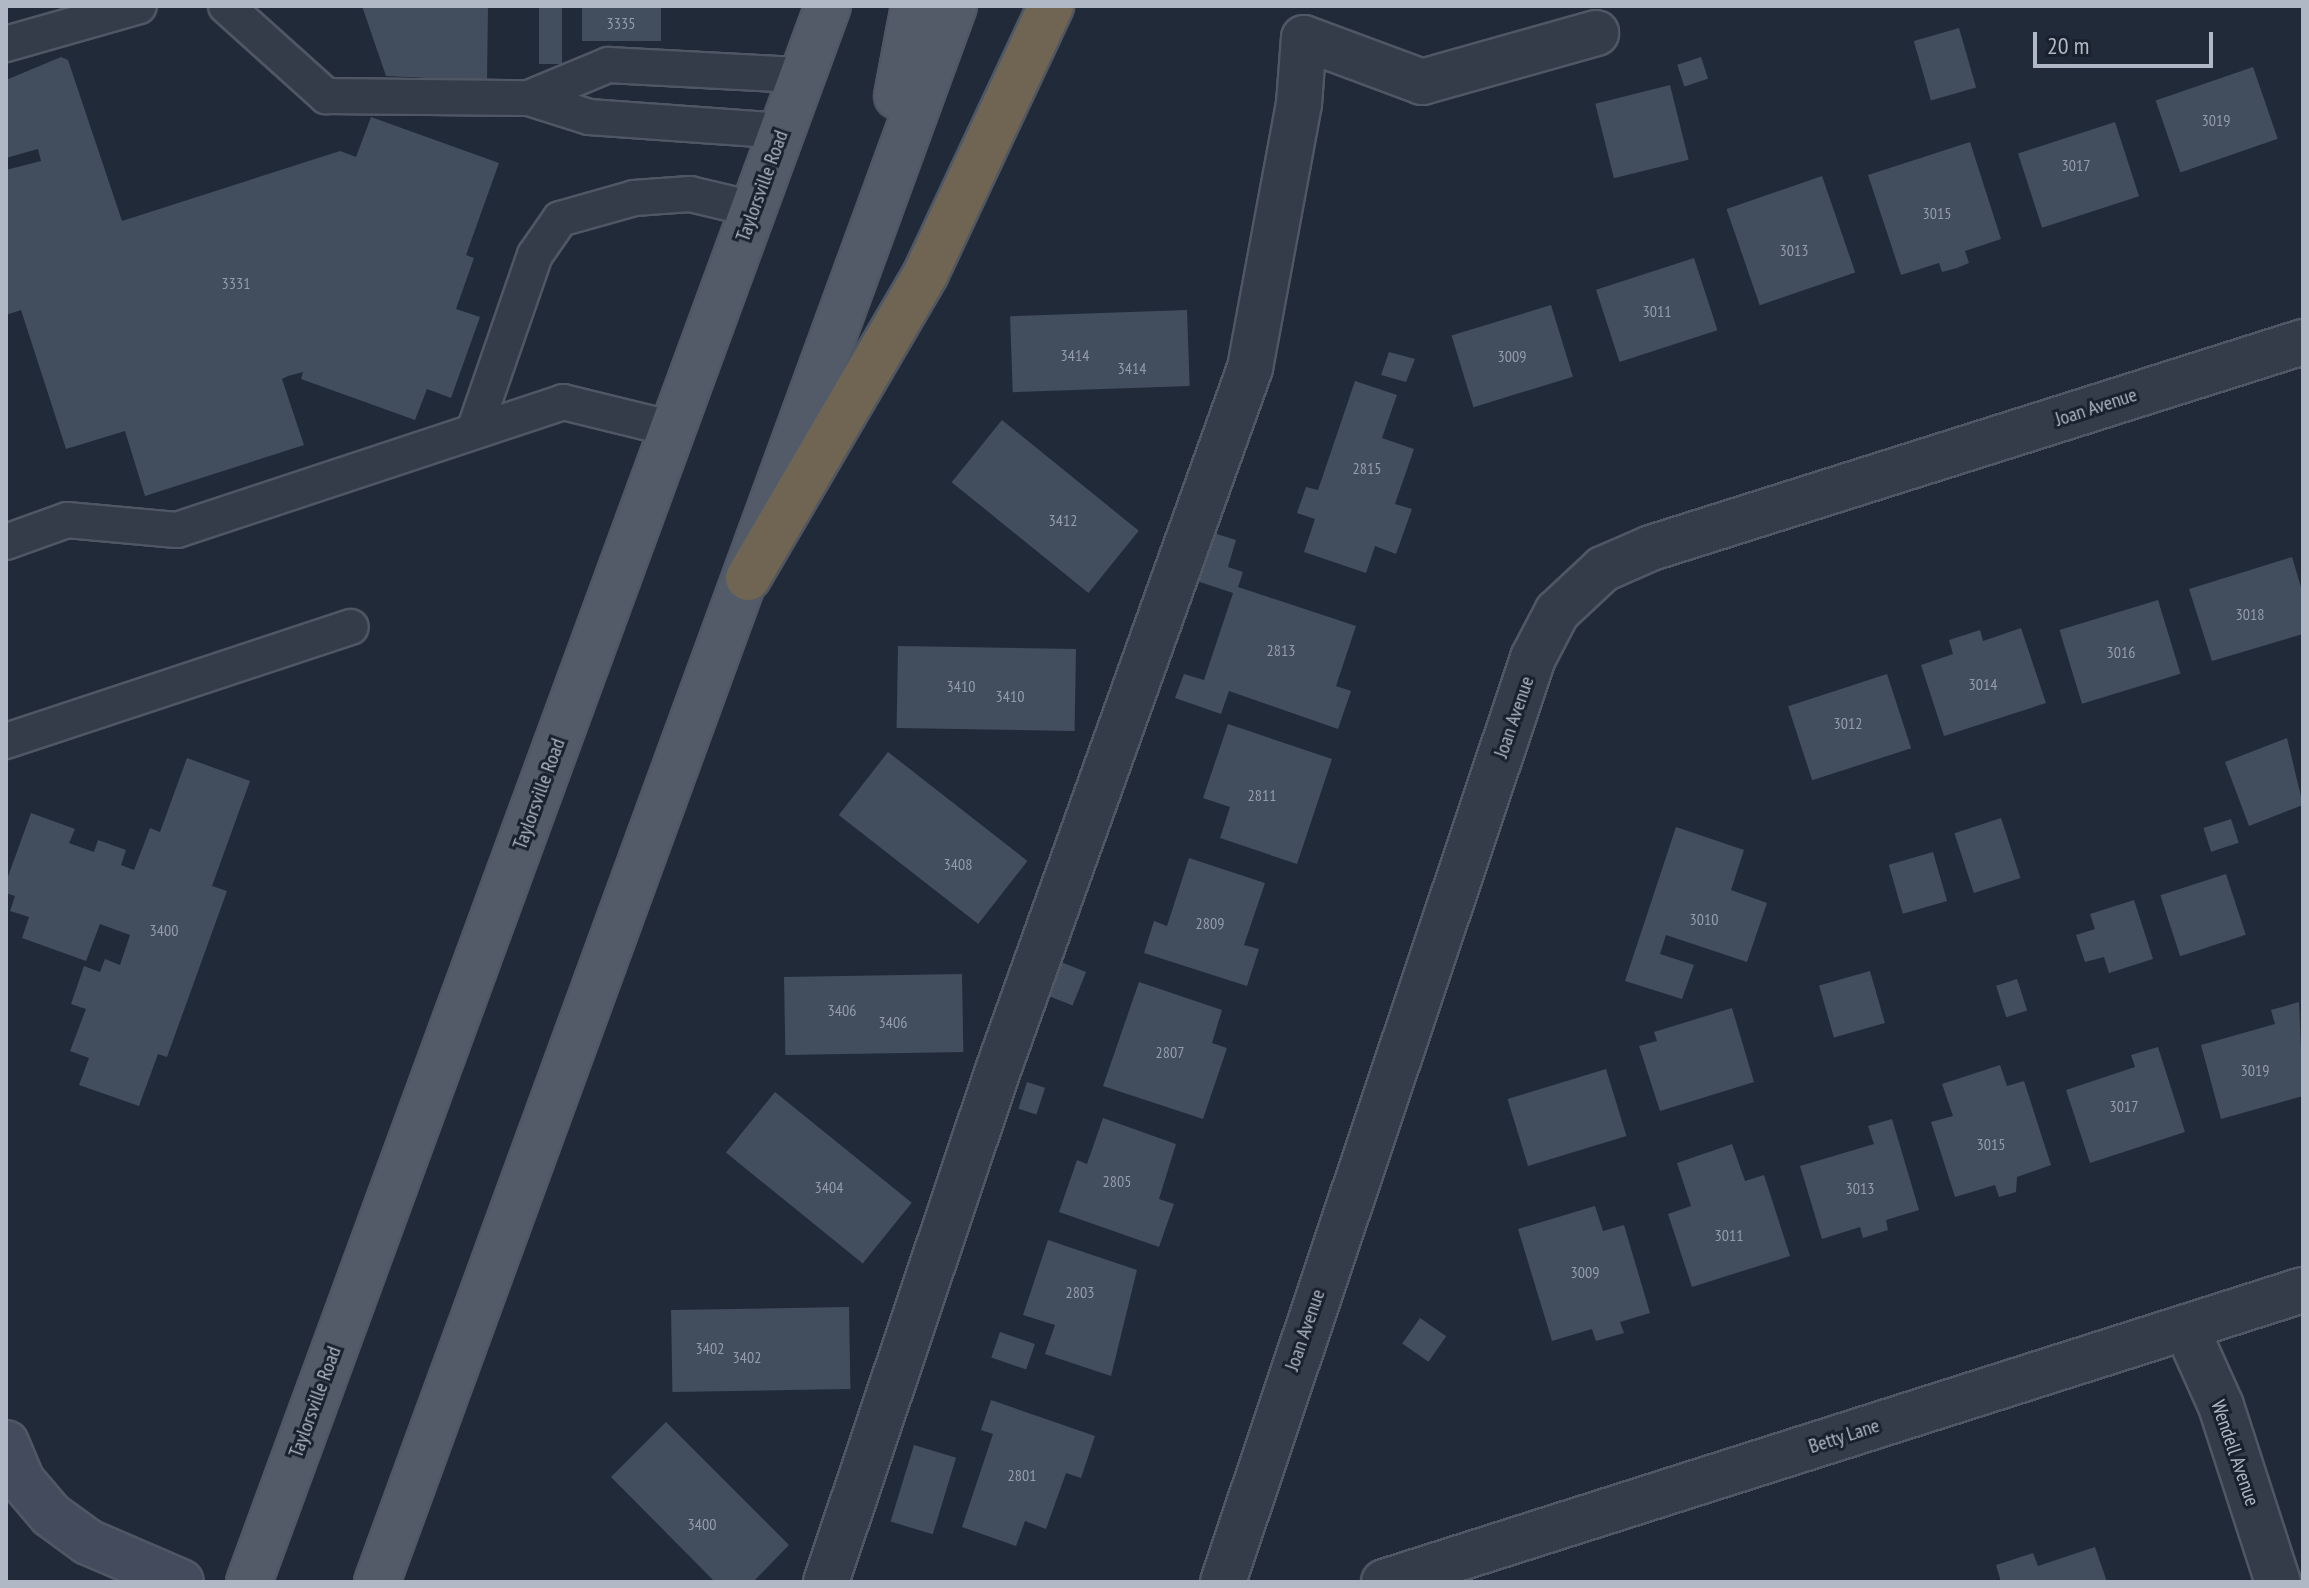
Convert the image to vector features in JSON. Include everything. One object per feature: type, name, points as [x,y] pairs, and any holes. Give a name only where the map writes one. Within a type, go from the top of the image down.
[{"type":"highway","points":[[748,578],[926,273],[1051,6]]},
{"type":"main road","name":"Taylorsville Road","points":[[249,1582],[828,6]]},
{"type":"main road","points":[[876,204],[914,6]]},
{"type":"main road","points":[[377,1582],[748,578],[876,204],[954,6]]},
{"type":"main road","points":[[6,1443],[22,1481],[51,1515],[88,1542],[181,1582]]},
{"type":"street","points":[[826,1582],[997,1073],[1250,368],[1304,38],[1422,82],[1596,33]]},
{"type":"street","name":"Joan Avenue","points":[[1223,1582],[1533,658],[1565,603],[1603,569],[1651,548],[2303,342]]},
{"type":"street","name":"Betty Lane","points":[[1384,1582],[2303,1290]]},
{"type":"street","name":"Wendell Avenue","points":[[2186,1328],[2221,1406],[2278,1582]]},
{"type":"lane","points":[[6,44],[137,6]]},
{"type":"lane","points":[[226,6],[326,96],[529,98],[589,117],[782,131]]},
{"type":"lane","points":[[529,98],[608,65],[802,75]]},
{"type":"lane","points":[[475,428],[535,255],[560,219],[634,198],[690,194],[753,209]]},
{"type":"lane","points":[[6,542],[67,520],[177,530],[475,428],[563,402],[673,429]]},
{"type":"lane","points":[[6,741],[351,627]]},
{"type":"building","points":[[362,6],[488,6],[487,81],[386,76]]},
{"type":"building","points":[[539,6],[562,6],[562,64],[539,64]]},
{"type":"building","points":[[582,6],[661,6],[661,41],[582,41]]},
{"type":"building","points":[[1959,28],[1976,88],[1931,101],[1914,41]]},
{"type":"building","points":[[61,57],[68,60],[122,221],[340,151],[356,157],[371,117],[499,163],[466,255],[474,258],[456,309],[480,317],[451,398],[427,389],[415,420],[301,379],[303,372],[288,376],[282,379],[304,445],[145,496],[125,431],[66,449],[21,310],[6,315],[6,170],[41,161],[38,149],[6,158],[6,80]]},
{"type":"building","points":[[1701,57],[1708,79],[1684,87],[1677,65]]},
{"type":"building","points":[[2253,67],[2278,139],[2180,172],[2156,101]]},
{"type":"building","points":[[1670,85],[1689,160],[1614,178],[1595,104]]},
{"type":"building","points":[[2115,122],[2139,196],[2042,228],[2018,154]]},
{"type":"building","points":[[1970,142],[2001,239],[1965,251],[1969,263],[1957,268],[1942,272],[1939,263],[1901,275],[1868,175]]},
{"type":"building","points":[[1822,176],[1855,272],[1760,305],[1727,209]]},
{"type":"building","points":[[1694,258],[1717,330],[1620,362],[1596,290]]},
{"type":"building","points":[[1551,305],[1573,377],[1473,407],[1452,335]]},
{"type":"building","points":[[1187,310],[1190,386],[1013,392],[1010,316]]},
{"type":"building","points":[[1389,352],[1415,359],[1406,382],[1381,375]]},
{"type":"building","points":[[1355,381],[1397,395],[1382,438],[1414,449],[1395,504],[1412,509],[1396,554],[1375,546],[1366,573],[1304,552],[1315,519],[1297,513],[1306,487],[1318,490]]},
{"type":"building","points":[[1002,420],[1139,531],[1088,593],[952,482]]},
{"type":"building","points":[[1204,530],[1236,540],[1228,567],[1243,572],[1238,587],[1356,626],[1336,686],[1351,691],[1338,729],[1229,691],[1221,714],[1175,698],[1184,674],[1204,680],[1233,593],[1188,578]]},
{"type":"building","points":[[2292,557],[2303,594],[2303,634],[2212,661],[2189,589]]},
{"type":"building","points":[[2158,600],[2181,674],[2082,704],[2060,630]]},
{"type":"building","points":[[2021,628],[2046,703],[1944,736],[1921,665],[1953,654],[1949,640],[1980,630],[1983,641]]},
{"type":"building","points":[[898,646],[1076,649],[1075,731],[897,728]]},
{"type":"building","points":[[1887,674],[1911,748],[1812,780],[1788,706]]},
{"type":"building","points":[[1228,724],[1332,759],[1297,864],[1220,838],[1230,807],[1203,798]]},
{"type":"building","points":[[2287,738],[2303,805],[2249,826],[2225,762]]},
{"type":"building","points":[[888,752],[1027,861],[978,924],[839,815]]},
{"type":"building","points":[[187,758],[250,781],[212,886],[227,891],[167,1057],[158,1054],[139,1106],[79,1085],[89,1058],[70,1051],[86,1009],[71,1004],[84,966],[100,972],[105,959],[120,965],[130,935],[100,924],[86,961],[22,938],[29,917],[10,911],[15,896],[6,893],[6,882],[31,813],[75,829],[69,843],[94,852],[98,840],[126,850],[121,865],[134,870],[150,828],[160,832]]},
{"type":"building","points":[[2001,818],[2020,878],[1974,893],[1954,833]]},
{"type":"building","points":[[2231,819],[2239,843],[2211,852],[2203,828]]},
{"type":"building","points":[[1676,827],[1744,850],[1731,890],[1767,903],[1747,962],[1666,935],[1660,954],[1694,965],[1682,999],[1625,981]]},
{"type":"building","points":[[1933,852],[1947,901],[1903,914],[1889,865]]},
{"type":"building","points":[[1189,858],[1265,883],[1244,945],[1259,949],[1247,986],[1144,953],[1154,921],[1167,926]]},
{"type":"building","points":[[2226,874],[2246,935],[2180,956],[2160,895]]},
{"type":"building","points":[[2134,900],[2153,959],[2109,973],[2104,957],[2085,962],[2076,935],[2095,929],[2090,914]]},
{"type":"building","points":[[1061,962],[1086,972],[1073,1005],[1048,995]]},
{"type":"building","points":[[1870,971],[1885,1023],[1834,1038],[1819,986]]},
{"type":"building","points":[[962,974],[963,1052],[785,1055],[784,977]]},
{"type":"building","points":[[2017,979],[2027,1010],[2006,1017],[1996,986]]},
{"type":"building","points":[[1139,982],[1222,1010],[1212,1043],[1227,1048],[1203,1119],[1103,1086]]},
{"type":"building","points":[[2299,1002],[2303,1096],[2221,1119],[2201,1045],[2275,1024],[2271,1010]]},
{"type":"building","points":[[1732,1008],[1754,1082],[1660,1111],[1639,1046],[1657,1041],[1654,1032]]},
{"type":"building","points":[[2158,1047],[2185,1132],[2090,1163],[2066,1090],[2135,1067],[2131,1055]]},
{"type":"building","points":[[2000,1065],[2007,1086],[2024,1081],[2051,1165],[2017,1177],[2016,1192],[1999,1197],[1995,1185],[1955,1197],[1931,1122],[1953,1116],[1942,1084]]},
{"type":"building","points":[[1606,1069],[1626,1136],[1528,1166],[1508,1099]]},
{"type":"building","points":[[1027,1082],[1045,1088],[1036,1115],[1018,1109]]},
{"type":"building","points":[[775,1092],[912,1203],[863,1263],[726,1153]]},
{"type":"building","points":[[1103,1118],[1176,1144],[1159,1199],[1174,1204],[1159,1247],[1059,1212],[1077,1160],[1087,1164]]},
{"type":"building","points":[[1892,1119],[1919,1210],[1886,1220],[1888,1230],[1863,1238],[1860,1227],[1822,1239],[1800,1166],[1874,1144],[1868,1126]]},
{"type":"building","points":[[1732,1144],[1745,1181],[1764,1175],[1790,1256],[1692,1287],[1668,1214],[1691,1206],[1677,1163]]},
{"type":"building","points":[[1595,1206],[1603,1231],[1624,1225],[1650,1313],[1620,1322],[1624,1333],[1596,1341],[1592,1329],[1552,1341],[1518,1229]]},
{"type":"building","points":[[1048,1240],[1137,1270],[1111,1376],[1045,1354],[1055,1325],[1023,1315]]},
{"type":"building","points":[[849,1307],[850,1389],[672,1392],[671,1310]]},
{"type":"building","points":[[1420,1318],[1446,1336],[1428,1362],[1402,1343]]},
{"type":"building","points":[[1000,1332],[1035,1344],[1026,1370],[991,1358]]},
{"type":"building","points":[[991,1400],[1095,1436],[1081,1478],[1066,1473],[1046,1529],[1025,1521],[1016,1546],[962,1527],[993,1434],[981,1430]]},
{"type":"building","points":[[666,1422],[789,1545],[753,1582],[715,1582],[611,1477]]},
{"type":"building","points":[[914,1445],[956,1458],[933,1534],[891,1522]]},
{"type":"building","points":[[2095,1547],[2107,1582],[2001,1582],[1996,1565],[2033,1553],[2038,1566]]}]
